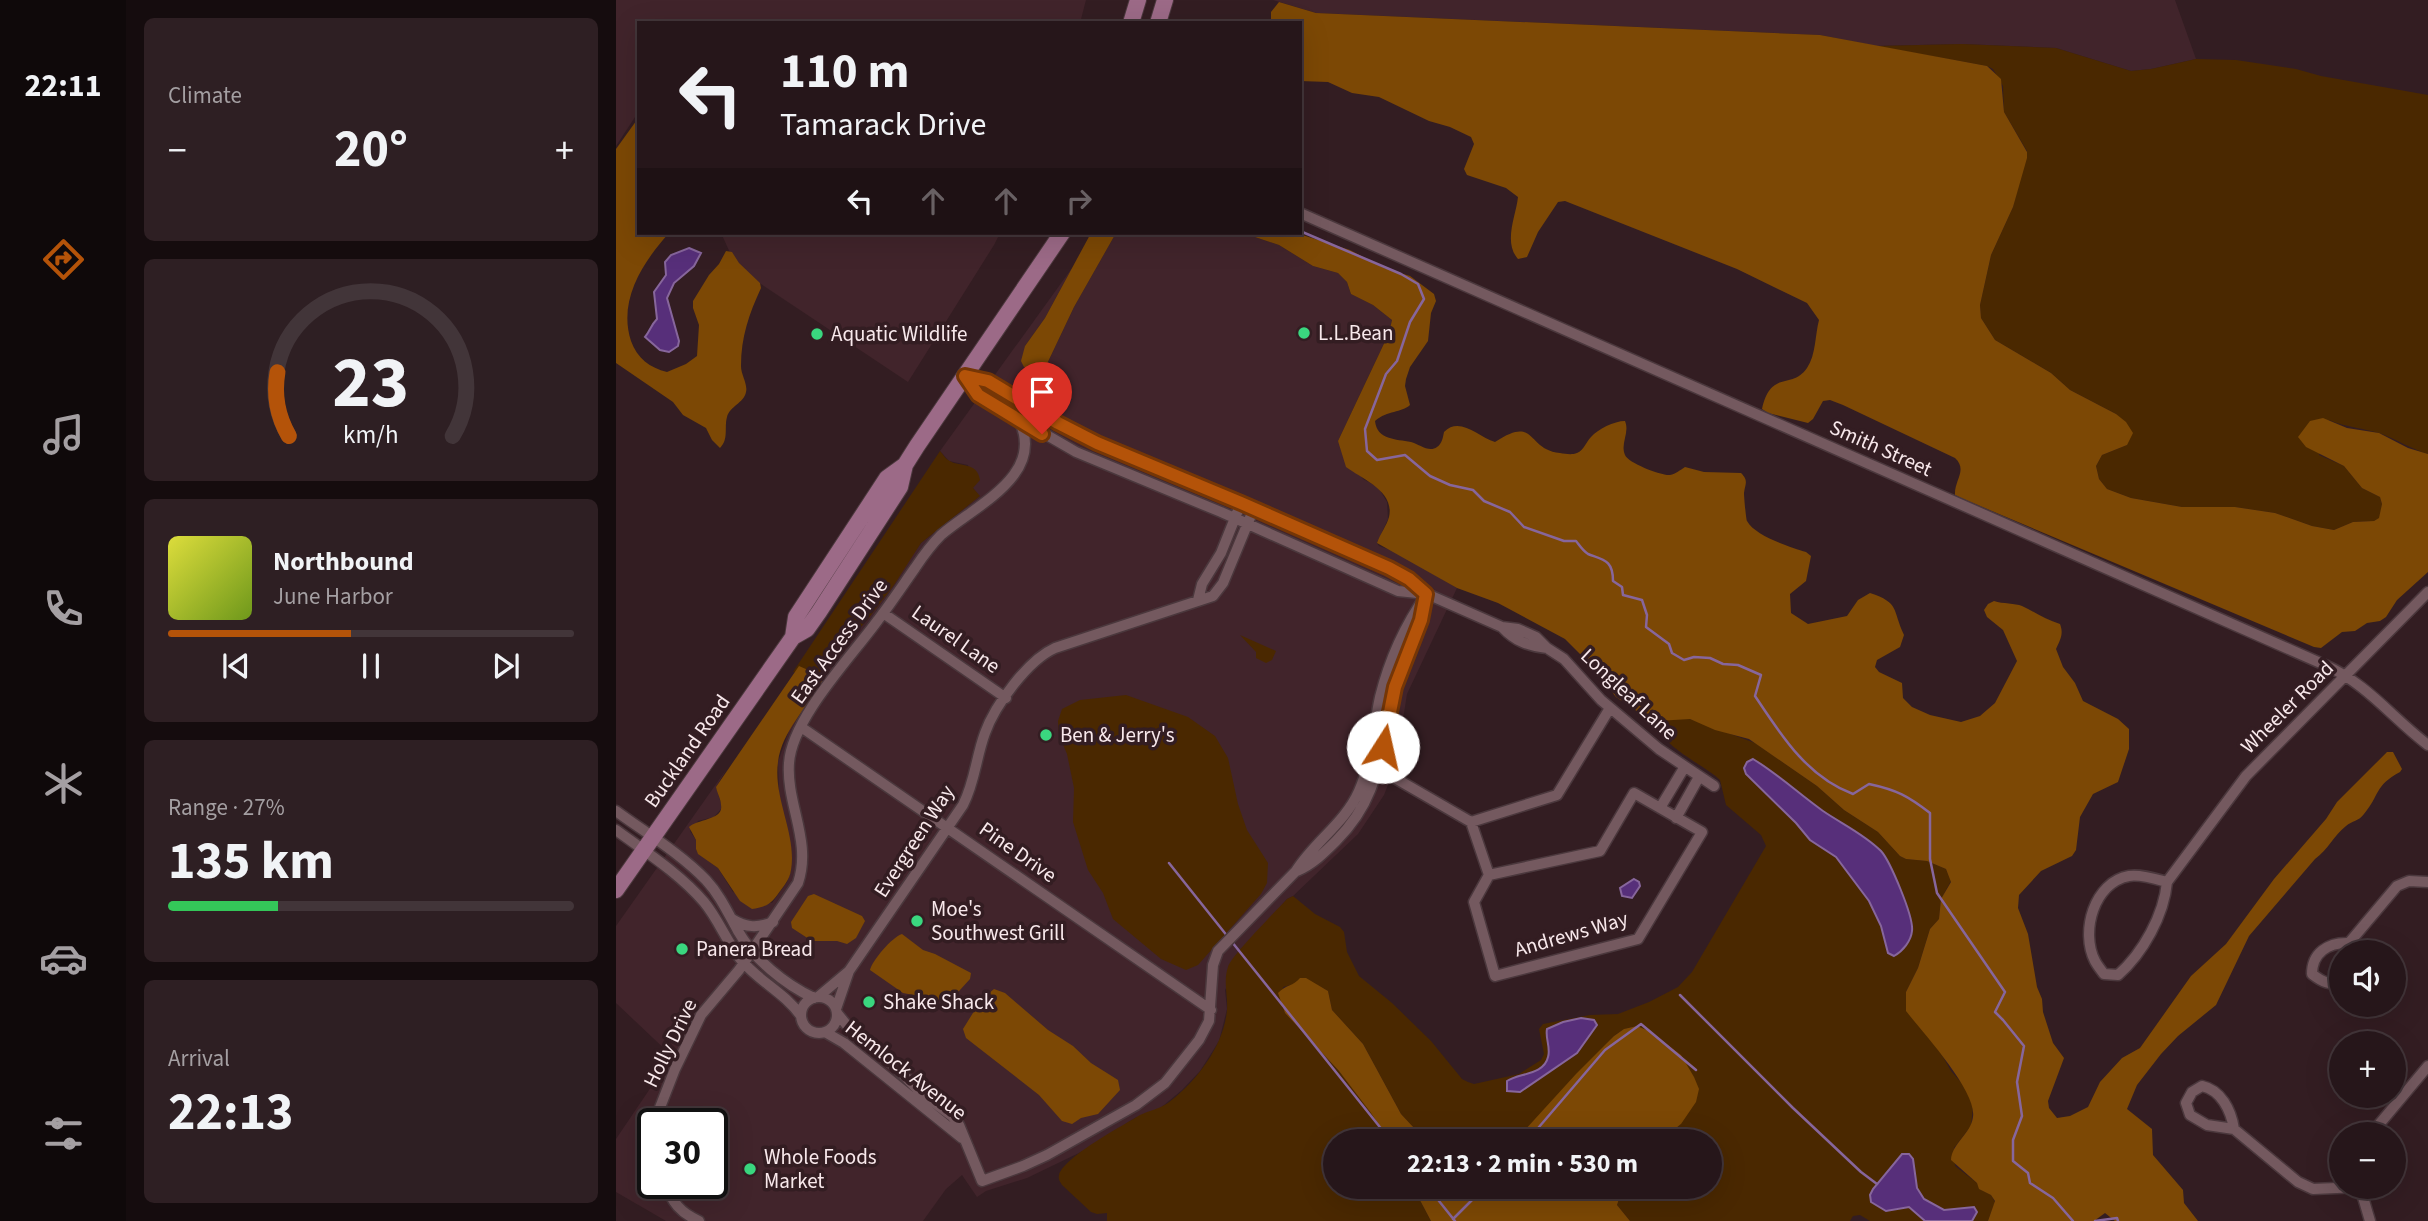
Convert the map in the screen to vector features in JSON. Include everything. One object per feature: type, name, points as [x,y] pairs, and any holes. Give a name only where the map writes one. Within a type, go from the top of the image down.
[{"type":"main road","points":[[1159,21],[1165,0]]},
{"type":"main road","name":"Buckland Road","points":[[616,890],[793,637],[807,629],[900,487],[905,464],[1061,235]]},
{"type":"street","name":"Smith Street","points":[[1302,214],[2346,675],[2365,688],[2428,745]]},
{"type":"street","points":[[965,376],[978,395],[1087,457],[1248,524],[1398,591],[1426,594]]},
{"type":"street","points":[[965,376],[988,381],[1097,443],[1400,574],[1426,594]]},
{"type":"street","name":"East Access Drive","points":[[752,951],[798,883],[803,858],[789,769],[792,745],[801,727],[835,674],[934,542],[1006,483],[1020,468],[1026,454],[1027,442],[1019,420]]},
{"type":"street","points":[[1198,600],[1202,584],[1221,553],[1241,503]]},
{"type":"street","name":"Evergreen Way","points":[[816,997],[849,971],[948,827],[968,795],[985,734],[1029,665],[1048,651],[1208,598],[1219,590],[1254,509]]},
{"type":"street","points":[[1343,566],[1349,551]]},
{"type":"street","name":"Wheeler Road","points":[[2167,882],[2246,776],[2428,592]]},
{"type":"street","points":[[1212,1010],[1213,965],[1222,946],[1296,872],[1303,860],[1349,809],[1373,766],[1395,687],[1421,620],[1426,594]]},
{"type":"street","name":"Longleaf Lane","points":[[1426,594],[1502,627],[1513,638],[1531,647],[1547,648],[1564,659],[1610,708],[1684,768],[1714,786]]},
{"type":"street","name":"Laurel Lane","points":[[883,613],[1006,698]]},
{"type":"street","points":[[1471,822],[1556,795],[1610,708]]},
{"type":"street","name":"Pine Drive","points":[[801,727],[1212,1010]]},
{"type":"street","points":[[1373,766],[1471,822],[1489,875]]},
{"type":"street","name":"Longleaf Lane","points":[[1660,808],[1684,768]]},
{"type":"street","points":[[1676,817],[1699,777]]},
{"type":"street","name":"Andrews Way","points":[[1634,793],[1676,817],[1702,832],[1638,939],[1495,976],[1474,902],[1489,875],[1600,851],[1634,793]]},
{"type":"street","points":[[616,811],[648,844],[697,895],[712,913],[743,962],[786,998],[809,1030],[825,1032],[835,1023],[837,1011],[828,999],[816,997],[786,981],[752,951],[706,881],[648,844],[616,830]]},
{"type":"street","points":[[2130,876],[2167,882],[2166,895],[2151,932],[2131,964],[2118,975],[2104,974],[2094,959],[2091,938],[2090,918],[2097,898],[2113,882],[2130,876]]},
{"type":"street","points":[[2355,940],[2397,886],[2409,881],[2428,882]]},
{"type":"street","points":[[731,919],[755,927],[775,918]]},
{"type":"street","points":[[2329,948],[2318,953],[2312,963],[2312,974],[2329,984]]},
{"type":"street","name":"Holly Drive","points":[[660,1108],[697,1023],[752,951]]},
{"type":"street","name":"Evergreen Way","points":[[837,1011],[849,971]]},
{"type":"street","points":[[800,1016],[803,1006],[816,997]]},
{"type":"street","name":"Hemlock Avenue","points":[[837,1011],[853,1033],[896,1067],[920,1092],[952,1116],[959,1125],[962,1138],[982,1181],[1034,1161],[1156,1091],[1171,1077],[1201,1037],[1212,1010]]},
{"type":"street","name":"Hemlock Avenue","points":[[825,1032],[844,1043],[962,1138]]},
{"type":"street","points":[[2381,1122],[2428,1066]]},
{"type":"street","points":[[2234,1129],[2232,1117],[2212,1088],[2202,1086],[2192,1092],[2186,1103],[2190,1115],[2207,1125],[2234,1129],[2298,1182],[2314,1189],[2329,1188]]},
{"type":"street","points":[[672,1199],[677,1207],[699,1221]]},
{"type":"street","points":[[2364,1199],[2371,1221]]},
{"type":"shaded area","points":[[616,0],[1086,0],[1081,21],[637,21],[637,114],[616,146]]},
{"type":"shaded area","points":[[1273,0],[2175,0],[2196,59],[2131,71],[2056,48],[1962,44],[1876,46],[1820,35],[1316,13]]},
{"type":"shaded area","points":[[1279,2],[1316,13],[1820,35],[1987,66],[2001,79],[2004,112],[2027,152],[2027,158],[2013,207],[1991,255],[1980,305],[1981,318],[1995,340],[2051,373],[2070,390],[2126,422],[2133,433],[2127,445],[2102,455],[2096,466],[2099,479],[2107,489],[2131,498],[2182,507],[2235,507],[2275,513],[2312,526],[2334,530],[2353,522],[2374,521],[2379,518],[2382,504],[2380,497],[2362,488],[2344,466],[2306,447],[2298,437],[2310,421],[2323,418],[2347,428],[2379,433],[2408,448],[2428,454],[2428,572],[2397,600],[2386,617],[2380,621],[2367,623],[2355,631],[2342,632],[2321,648],[2314,647],[1955,495],[1960,467],[1955,458],[1843,405],[1830,400],[1823,401],[1808,423],[1768,413],[1762,409],[1771,389],[1776,384],[1801,374],[1812,357],[1819,320],[1807,303],[1737,269],[1565,201],[1558,202],[1538,232],[1527,257],[1518,259],[1511,245],[1511,237],[1518,197],[1506,188],[1467,175],[1464,169],[1474,144],[1471,137],[1379,97],[1352,93],[1328,82],[1302,81],[1302,21],[1271,21],[1271,12]]},
{"type":"shaded area","points":[[1962,44],[2056,48],[2131,71],[2196,59],[2236,60],[2428,95],[2428,454],[2382,434],[2329,420],[2319,455],[2344,466],[2362,488],[2380,497],[2380,518],[2353,522],[2334,530],[2312,526],[2275,513],[2235,507],[2182,507],[2131,498],[2107,489],[2099,479],[2096,466],[2102,455],[2127,445],[2116,414],[2070,390],[2051,373],[1995,340],[1981,318],[1980,305],[1991,255],[2013,207],[2027,151],[2004,112],[2003,86],[1993,69],[1987,66],[1876,46]]},
{"type":"shaded area","points":[[637,120],[637,235],[667,235],[642,270],[630,297],[628,326],[631,341],[641,357],[655,368],[667,372],[697,356],[699,325],[693,301],[726,251],[732,252],[739,263],[760,283],[761,288],[749,316],[742,345],[741,366],[746,392],[729,413],[724,441],[720,448],[706,428],[683,415],[673,402],[616,363],[616,149]]},
{"type":"shaded area","points":[[722,235],[999,235],[908,382],[737,268]]},
{"type":"shaded area","points":[[1090,235],[1115,235],[1074,307],[1046,366],[1024,367],[1021,361],[1025,346],[1045,318]]},
{"type":"shaded area","points":[[1115,235],[1249,235],[1279,245],[1313,266],[1338,273],[1347,282],[1351,294],[1373,305],[1392,320],[1389,333],[1338,441],[1363,479],[1378,487],[1387,502],[1388,519],[1377,543],[1379,546],[1396,552],[1457,588],[1407,694],[1396,764],[1384,795],[1358,834],[1287,899],[1265,924],[1225,990],[1227,1009],[1219,1041],[1200,1071],[1158,1110],[1135,1118],[1085,1150],[1027,1178],[986,1191],[977,1197],[962,1175],[946,1189],[923,1221],[666,1221],[616,1192],[616,1139],[672,1056],[616,1003],[616,926],[726,770],[716,787],[721,809],[714,817],[698,821],[690,831],[696,840],[696,849],[718,868],[733,892],[772,903],[787,882],[791,870],[790,846],[779,796],[778,762],[790,728],[822,682],[821,679],[835,656],[868,619],[921,543],[979,496],[973,488],[968,465],[949,461],[940,451],[1072,268],[1045,318],[1025,346],[1027,368],[1043,368]]},
{"type":"shaded area","points":[[1249,235],[1302,235],[1350,250],[1384,268],[1410,276],[1434,294],[1436,301],[1431,313],[1428,341],[1410,367],[1406,379],[1410,405],[1375,421],[1383,435],[1434,449],[1440,444],[1444,432],[1456,426],[1469,429],[1495,442],[1518,431],[1525,432],[1549,451],[1575,454],[1602,428],[1625,421],[1625,455],[1632,462],[1670,475],[1685,467],[1704,472],[1741,473],[1746,480],[1746,512],[1751,526],[1765,536],[1811,556],[1806,581],[1790,594],[1791,613],[1808,624],[1847,616],[1858,600],[1870,593],[1886,600],[1894,608],[1904,635],[1900,647],[1877,660],[1875,667],[1879,672],[1902,683],[1903,698],[1912,707],[1930,715],[1961,722],[1980,716],[1995,703],[2017,661],[2003,630],[1987,617],[1984,610],[1988,604],[1994,601],[2019,605],[2060,624],[2062,634],[2056,649],[2063,667],[2075,683],[2083,701],[2118,719],[2129,729],[2129,749],[2118,782],[2093,794],[2080,817],[2076,850],[2072,856],[2041,871],[2019,895],[2018,908],[2028,934],[2043,1012],[2053,1043],[2064,1058],[2048,1101],[2049,1108],[2057,1118],[2070,1116],[2088,1107],[2100,1082],[2122,1058],[2140,1048],[2191,976],[2226,944],[2274,879],[2326,819],[2337,802],[2387,752],[2393,752],[2402,769],[2400,772],[2381,786],[2362,816],[2338,834],[2249,936],[2216,1005],[2178,1036],[2161,1054],[2137,1085],[2127,1109],[2152,1129],[2153,1155],[2183,1190],[2184,1203],[2198,1221],[2115,1221],[2105,1213],[2094,1221],[1988,1221],[1995,1201],[1991,1195],[1979,1189],[1977,1183],[1951,1160],[1955,1148],[1972,1123],[1972,1106],[1967,1093],[1936,1047],[1906,1011],[1906,992],[1918,968],[1930,929],[1939,919],[1941,899],[1951,882],[1946,869],[1927,861],[1900,856],[1878,832],[1749,739],[1715,730],[1690,719],[1657,721],[1644,716],[1616,697],[1565,639],[1498,603],[1457,588],[1377,543],[1389,517],[1387,500],[1376,487],[1346,467],[1338,441],[1389,333],[1392,320],[1373,305],[1351,294],[1347,282],[1338,273],[1313,266],[1279,245]]},
{"type":"shaded area","points":[[689,248],[701,253],[694,266],[674,283],[667,298],[678,346],[669,352],[660,350],[645,337],[657,319],[654,292],[666,275],[665,262],[671,255]]},
{"type":"shaded area","points":[[940,451],[948,460],[975,470],[980,480],[973,488],[980,496],[921,543],[894,585],[835,656],[821,679],[812,673],[793,672]]},
{"type":"shaded area","points":[[1240,635],[1276,651],[1272,660],[1266,663],[1256,658],[1256,652]]},
{"type":"shaded area","points":[[799,666],[817,674],[822,682],[784,740],[778,762],[779,789],[791,843],[790,873],[772,901],[752,909],[740,901],[718,868],[698,854],[696,840],[689,827],[718,814],[721,810],[716,787]]},
{"type":"shaded area","points":[[1126,695],[1188,717],[1215,736],[1228,758],[1247,830],[1268,863],[1267,883],[1261,894],[1198,965],[1186,970],[1161,959],[1113,919],[1103,893],[1088,870],[1073,822],[1074,788],[1067,754],[1059,735],[1058,721],[1062,709],[1080,700]]},
{"type":"shaded area","points":[[1690,719],[1755,743],[1817,786],[1844,810],[1878,832],[1900,856],[1927,861],[1946,869],[1951,881],[1941,899],[1939,919],[1930,929],[1918,968],[1906,992],[1951,1071],[1965,1087],[1973,1106],[1971,1126],[1954,1148],[1955,1166],[1977,1183],[1980,1189],[1991,1195],[1995,1202],[1988,1221],[1972,1221],[1975,1218],[1967,1207],[1944,1209],[1930,1205],[1919,1194],[1912,1158],[1909,1154],[1903,1154],[1873,1189],[1886,1211],[1909,1207],[1925,1221],[1870,1221],[1860,1215],[1853,1216],[1850,1221],[1630,1221],[1617,1205],[1619,1199],[1722,1199],[1722,1129],[1675,1129],[1681,1124],[1670,1047],[1644,1029],[1631,1027],[1623,1030],[1614,1036],[1526,1129],[1415,1129],[1401,1114],[1363,1044],[1332,1010],[1328,991],[1306,984],[1283,987],[1282,1006],[1285,1013],[1357,1092],[1380,1129],[1323,1129],[1323,1199],[1419,1199],[1431,1221],[1107,1221],[1107,1213],[1091,1212],[1062,1185],[1059,1175],[1070,1160],[1117,1128],[1168,1103],[1201,1071],[1215,1048],[1225,1023],[1226,978],[1231,961],[1264,923],[1293,896],[1315,914],[1340,927],[1344,932],[1347,952],[1359,976],[1431,1041],[1462,1079],[1474,1084],[1519,1074],[1541,1060],[1544,1054],[1539,1029],[1543,1024],[1590,1015],[1618,1014],[1678,987],[1692,972],[1766,846],[1761,835],[1726,805],[1720,780],[1673,746],[1659,730],[1657,721]],"holes":[[[1822,810],[1881,851],[1893,871],[1888,953],[1881,926],[1864,892],[1836,857],[1810,840],[1796,823]]]},
{"type":"shaded area","points":[[1753,759],[1881,851],[1901,890],[1912,924],[1910,938],[1897,954],[1894,956],[1888,953],[1881,926],[1869,901],[1836,857],[1810,840],[1746,774],[1744,768],[1747,762]]},
{"type":"shaded area","points":[[1634,879],[1640,886],[1632,898],[1622,896],[1620,888]]},
{"type":"shaded area","points":[[814,894],[862,916],[865,921],[856,938],[847,944],[837,941],[812,941],[792,928],[791,922],[808,896]]},
{"type":"shaded area","points":[[902,934],[923,950],[971,973],[970,979],[949,1002],[903,993],[870,970],[883,950]]},
{"type":"shaded area","points":[[1300,978],[1306,978],[1328,991],[1332,1010],[1363,1044],[1401,1114],[1415,1129],[1382,1129],[1339,1071],[1285,1013],[1278,993]]},
{"type":"shaded area","points":[[994,989],[1005,993],[1048,1030],[1118,1080],[1120,1090],[1098,1114],[1081,1118],[1072,1124],[1062,1121],[1039,1095],[966,1038],[963,1029],[981,1000]]},
{"type":"shaded area","points":[[1581,1018],[1594,1020],[1597,1025],[1577,1053],[1520,1092],[1507,1091],[1507,1081],[1536,1070],[1546,1063],[1549,1054],[1547,1029]]},
{"type":"shaded area","points":[[1637,1026],[1649,1031],[1681,1055],[1699,1089],[1696,1102],[1681,1124],[1675,1129],[1526,1129],[1576,1074],[1624,1029]]},
{"type":"shaded area","points":[[1902,1154],[1909,1154],[1913,1159],[1917,1188],[1924,1199],[1944,1210],[1974,1207],[1977,1212],[1972,1221],[1925,1221],[1909,1207],[1886,1211],[1871,1202],[1873,1189]]},
{"type":"shaded area","points":[[1419,1199],[1619,1199],[1617,1205],[1630,1221],[1431,1221]]},
{"type":"waterway","points":[[1302,232],[1401,274],[1418,284],[1424,299],[1410,322],[1397,361],[1386,374],[1365,429],[1367,451],[1377,460],[1405,455],[1430,476],[1450,485],[1473,490],[1484,501],[1510,512],[1524,527],[1564,541],[1576,541],[1586,553],[1609,565],[1613,581],[1622,587],[1623,595],[1642,600],[1647,615],[1646,627],[1669,644],[1672,653],[1684,660],[1694,657],[1710,658],[1723,664],[1738,665],[1761,675],[1755,696],[1797,753],[1822,777],[1853,794],[1869,784],[1895,791],[1930,813],[1930,859],[1937,893],[2005,992],[1995,1012],[2024,1046],[2017,1082],[2022,1116],[2013,1140],[2013,1161],[2028,1173],[2030,1183],[2053,1198],[2073,1221]]},
{"type":"waterway","points":[[1169,863],[1228,937]]},
{"type":"waterway","points":[[1232,942],[1381,1129]]},
{"type":"waterway","points":[[1680,995],[1793,1108],[1877,1184]]},
{"type":"waterway","points":[[1537,1129],[1605,1050],[1641,1024],[1696,1070]]},
{"type":"waterway","points":[[1437,1199],[1455,1221]]},
{"type":"waterway","points":[[1453,1219],[1473,1199]]},
{"type":"waterway","points":[[2095,1221],[2117,1218],[2118,1221]]},
{"type":"place","name":"L.L.Bean","points":[[1304,333]]},
{"type":"place","name":"Aquatic Wildlife","points":[[817,334]]},
{"type":"place","name":"Ben & Jerry's","points":[[1046,735]]},
{"type":"place","name":"Moe's Southwest Grill","points":[[917,921]]},
{"type":"place","name":"Panera Bread","points":[[682,949]]},
{"type":"place","name":"Shake Shack","points":[[869,1002]]},
{"type":"place","name":"Whole Foods Market","points":[[750,1169]]},
{"type":"route","points":[[1042,434],[978,395],[965,376],[988,381],[1097,443],[1389,568],[1409,579],[1426,594],[1421,620],[1395,687],[1383,747]]}]
